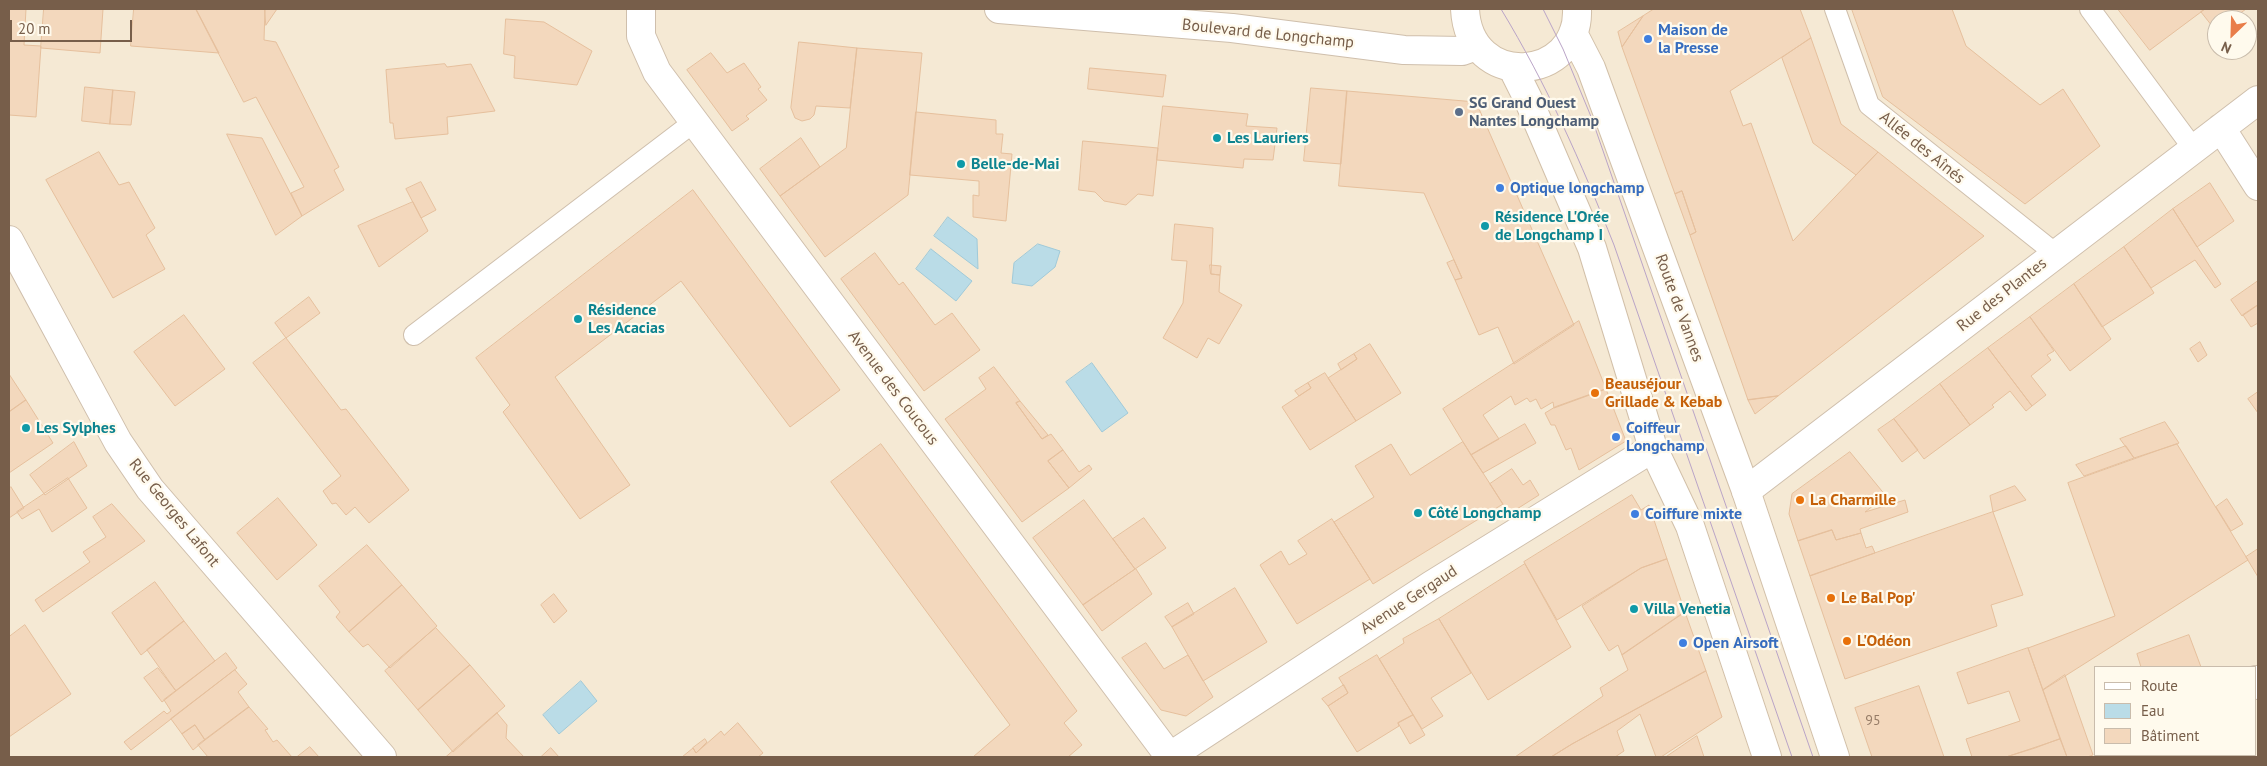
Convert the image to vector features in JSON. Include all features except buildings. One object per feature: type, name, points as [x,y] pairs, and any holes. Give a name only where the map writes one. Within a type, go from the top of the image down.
[{"type":"street","name":"Avenue des Coucous","points":[[641,9],[641,36],[648,56],[657,72],[1169,757]]},
{"type":"street","name":"Boulevard de Longchamp","points":[[999,9],[1232,28],[1404,50],[1462,51],[1476,46]]},
{"type":"street","points":[[1465,9],[1470,35],[1476,46],[1486,56],[1512,68],[1534,66],[1550,60],[1563,49],[1575,21]]},
{"type":"street","name":"Route de Vannes","points":[[1575,21],[1746,491],[1835,757]]},
{"type":"street","points":[[1512,68],[1528,99],[1592,248],[1653,448],[1690,526],[1767,757]]},
{"type":"street","name":"Rue des Plantes","points":[[1746,491],[2258,100]]},
{"type":"street","points":[[2221,128],[2258,186]]},
{"type":"street","name":"Rue Georges Lafont","points":[[9,240],[118,442],[150,488],[382,757]]},
{"type":"street","name":"Avenue Gergaud","points":[[1169,757],[1430,586],[1653,448]]},
{"type":"lane","name":"Allée des Aînés","points":[[1835,9],[1869,105],[2056,254]]},
{"type":"lane","points":[[2090,9],[2193,148]]},
{"type":"lane","points":[[414,335],[694,122]]},
{"type":"shaded area","points":[[9,9],[2258,9],[2258,757],[9,757]]},
{"type":"water","points":[[948,217],[977,239],[978,269],[934,236]]},
{"type":"water","points":[[1038,244],[1060,251],[1055,267],[1032,286],[1012,283],[1014,263]]},
{"type":"water","points":[[931,249],[972,281],[956,301],[916,269]]},
{"type":"water","points":[[1092,363],[1128,413],[1102,432],[1066,382]]},
{"type":"water","points":[[581,681],[597,701],[559,734],[543,715]]},
{"type":"tram line","points":[[1501,9],[1533,66],[1562,124],[1614,245],[1792,757]]},
{"type":"tram line","points":[[1543,9],[1563,49],[1592,119],[1813,757]]},
{"type":"place","name":"Maison de la Presse","points":[[1648,39]]},
{"type":"place","name":"SG Grand Ouest Nantes Longchamp","points":[[1459,112]]},
{"type":"place","name":"Les Lauriers","points":[[1217,138]]},
{"type":"place","name":"Belle-de-Mai","points":[[961,164]]},
{"type":"place","name":"Optique longchamp","points":[[1500,188]]},
{"type":"place","name":"Résidence L'Orée de Longchamp I","points":[[1485,226]]},
{"type":"place","name":"Résidence Les Acacias","points":[[578,319]]},
{"type":"place","name":"Beauséjour Grillade & Kebab","points":[[1595,393]]},
{"type":"place","name":"Les Sylphes","points":[[26,428]]},
{"type":"place","name":"Coiffeur Longchamp","points":[[1616,437]]},
{"type":"place","name":"La Charmille","points":[[1800,500]]},
{"type":"place","name":"Côté Longchamp","points":[[1418,513]]},
{"type":"place","name":"Coiffure mixte","points":[[1635,514]]},
{"type":"place","name":"Le Bal Pop'","points":[[1831,598]]},
{"type":"place","name":"Villa Venetia","points":[[1634,609]]},
{"type":"place","name":"L'Odéon","points":[[1847,641]]},
{"type":"place","name":"Open Airsoft","points":[[1683,643]]}]
